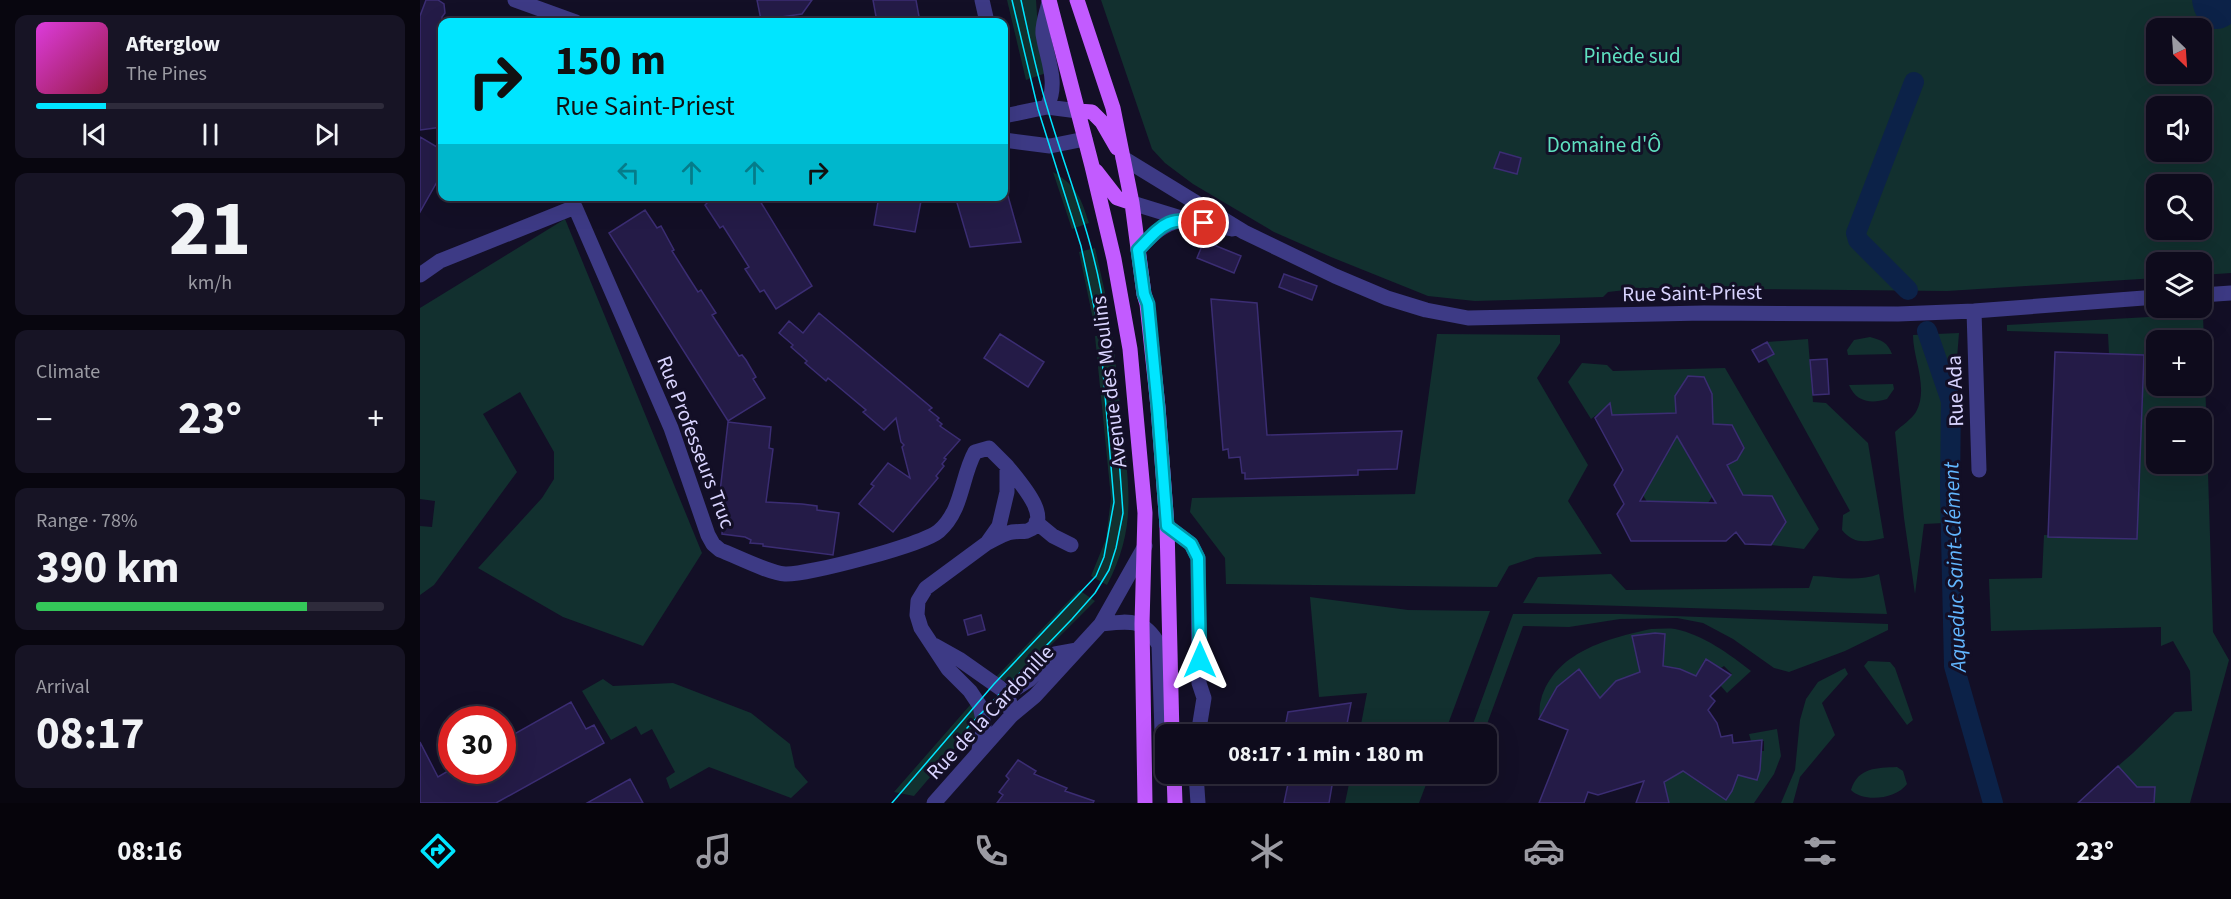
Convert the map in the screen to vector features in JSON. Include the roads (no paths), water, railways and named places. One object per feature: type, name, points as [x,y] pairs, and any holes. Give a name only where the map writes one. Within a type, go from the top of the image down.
[{"type":"main road","name":"Avenue des Moulins","points":[[1077,0],[1113,108],[1132,203],[1144,294],[1148,304],[1167,526],[1172,724]]},
{"type":"main road","name":"Avenue des Moulins","points":[[1049,1],[1114,259],[1130,349],[1145,513],[1142,624],[1145,803]]},
{"type":"main road","points":[[1078,111],[1092,112],[1102,122],[1123,158]]},
{"type":"main road","points":[[1092,166],[1118,198],[1132,203]]},
{"type":"main road","points":[[1174,784],[1175,803]]},
{"type":"street","points":[[515,0],[565,18]]},
{"type":"street","points":[[982,0],[986,18]]},
{"type":"street","points":[[1047,108],[1053,96],[1053,79],[1042,31],[1049,1]]},
{"type":"street","points":[[1008,114],[1047,108],[1078,111]]},
{"type":"street","points":[[1008,140],[1050,146],[1085,140]]},
{"type":"street","name":"Rue Saint-Priest","points":[[1123,158],[1244,232],[1335,276],[1387,298],[1426,310],[1468,318],[1692,313],[1898,314],[1974,311],[2146,298]]},
{"type":"street","name":"Rue Saint-Priest","points":[[1132,203],[1185,219],[1244,232]]},
{"type":"street","name":"Rue Professeurs Truc","points":[[420,275],[440,261],[575,207],[671,428],[708,535],[720,550],[781,574],[857,560],[912,544],[939,531],[958,505],[970,461],[975,452],[989,448],[1007,466],[1036,505],[1038,511],[1036,522]]},
{"type":"street","points":[[1138,250],[1166,224],[1185,219]]},
{"type":"street","points":[[2212,294],[2231,293]]},
{"type":"street","name":"Rue Ada","points":[[1974,311],[1979,470]]},
{"type":"street","points":[[987,543],[999,526],[1007,492],[1007,466]]},
{"type":"street","points":[[978,753],[984,725],[980,706],[970,691],[948,669],[921,628],[917,615],[918,601],[926,588],[987,543],[1007,534],[1028,530],[1036,522],[1053,536],[1071,545]]},
{"type":"street","points":[[1167,526],[1191,544],[1198,558],[1199,683],[1204,698],[1200,724]]},
{"type":"street","name":"Rue de la Cardonille","points":[[934,803],[1011,716],[1035,696],[1101,624],[1145,546]]},
{"type":"street","points":[[1101,624],[1125,622],[1142,624],[1153,635],[1159,645],[1162,724]]},
{"type":"street","points":[[931,643],[959,659],[1007,694],[1011,716]]},
{"type":"street","name":"Rue de la Cardonille","points":[[1007,694],[1029,680],[1055,654],[1077,650]]},
{"type":"street","points":[[1197,784],[1198,803]]},
{"type":"water","points":[[2192,0],[2231,0],[2231,24],[2223,28],[2212,28],[2212,18],[2198,18]]},
{"type":"waterway","name":"Aqueduc Saint-Clément","points":[[1908,290],[1858,240],[1856,233],[1914,82]]},
{"type":"waterway","name":"Aqueduc Saint-Clément","points":[[1927,331],[1951,401],[1950,491],[1954,666],[1993,803]]},
{"type":"tram line","points":[[892,803],[994,684],[1096,576],[1104,557],[1114,502],[1100,335],[1081,246],[1038,109],[1012,0]]},
{"type":"tram line","points":[[1021,0],[1043,94],[1089,241],[1106,324]]},
{"type":"tram line","points":[[967,728],[1072,619],[1095,593],[1109,570],[1123,513],[1116,416]]},
{"type":"park label","name":"Pinède sud","points":[[1632,56]]},
{"type":"park label","name":"Domaine d'Ô","points":[[1604,145]]}]
